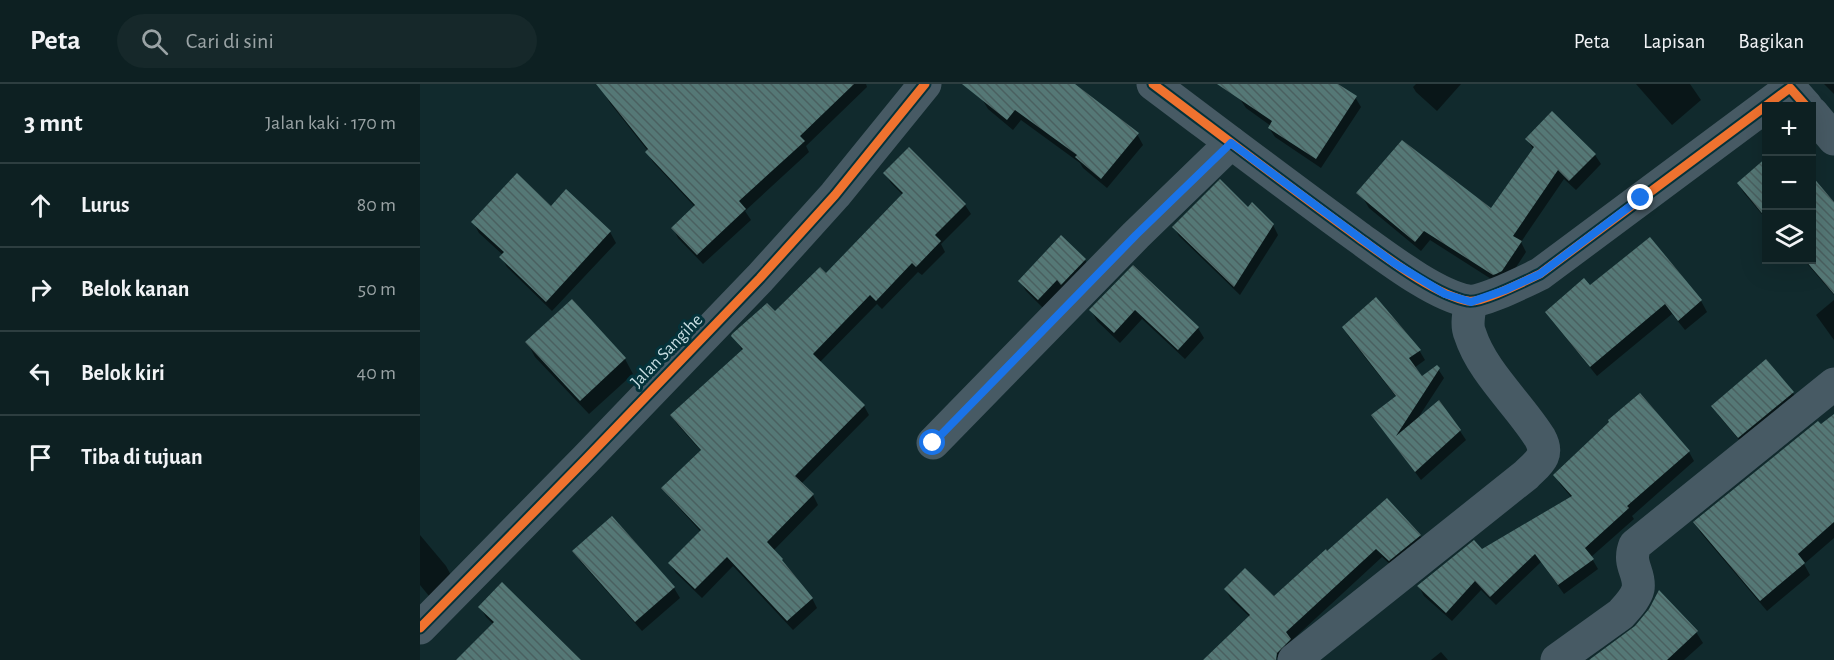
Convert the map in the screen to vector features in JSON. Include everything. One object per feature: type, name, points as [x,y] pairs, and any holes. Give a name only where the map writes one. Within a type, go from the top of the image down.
[{"type":"street","name":"Jalan Sangihe","points":[[420,628],[562,485],[760,278],[835,195],[925,84]]},
{"type":"street","points":[[1152,84],[1394,263],[1445,294],[1471,302],[1540,274],[1795,93]]},
{"type":"street","points":[[1816,117],[1834,139]]},
{"type":"street","points":[[933,443],[1136,235],[1231,143]]},
{"type":"street","points":[[1294,660],[1516,483],[1543,457],[1544,446],[1540,438],[1484,363],[1469,333],[1468,315],[1471,302]]},
{"type":"street","points":[[1557,660],[1621,614],[1629,604],[1638,588],[1632,560],[1635,545],[1834,384]]},
{"type":"building","points":[[596,84],[854,84],[800,136],[805,141],[739,201],[746,209],[697,255],[671,228],[695,205],[645,152],[648,149]]},
{"type":"building","points":[[962,84],[1075,84],[1139,133],[1101,179],[1075,157],[1077,155],[1015,110],[1007,120]]},
{"type":"building","points":[[1217,84],[1338,84],[1357,96],[1316,159],[1268,128],[1272,121]]},
{"type":"building","points":[[1552,111],[1596,154],[1569,181],[1558,170],[1513,236],[1522,241],[1502,271],[1496,274],[1493,275],[1424,231],[1415,242],[1356,193],[1402,140],[1491,208],[1534,147],[1525,139]]},
{"type":"building","points":[[909,147],[966,204],[935,235],[941,241],[916,267],[912,263],[876,301],[870,295],[813,354],[865,405],[795,476],[814,494],[767,542],[813,598],[787,621],[727,557],[695,589],[668,563],[701,530],[661,488],[701,450],[670,415],[743,349],[731,336],[732,334],[767,303],[775,311],[820,267],[826,273],[903,193],[883,173]]},
{"type":"building","points":[[1762,161],[1762,213],[1737,183]]},
{"type":"building","points":[[517,173],[551,206],[566,189],[611,231],[546,302],[499,257],[504,252],[471,222]]},
{"type":"building","points":[[1220,179],[1248,207],[1252,202],[1274,224],[1234,287],[1172,227]]},
{"type":"building","points":[[1816,181],[1834,202],[1834,294],[1808,264],[1816,264]]},
{"type":"building","points":[[1061,235],[1086,259],[1061,285],[1057,280],[1038,300],[1018,281]]},
{"type":"building","points":[[1650,237],[1702,300],[1678,321],[1665,304],[1590,367],[1545,312],[1584,278],[1590,285]]},
{"type":"building","points":[[1133,265],[1199,327],[1178,350],[1135,310],[1114,333],[1089,310]]},
{"type":"building","points":[[1376,297],[1421,350],[1409,358],[1422,376],[1437,365],[1440,368],[1396,436],[1439,400],[1461,430],[1415,472],[1371,415],[1396,396],[1342,327]]},
{"type":"building","points":[[572,299],[626,358],[580,401],[525,342]]},
{"type":"building","points":[[1766,359],[1794,392],[1738,438],[1711,406]]},
{"type":"building","points":[[1640,393],[1690,451],[1627,506],[1629,508],[1585,548],[1594,559],[1558,585],[1535,554],[1490,597],[1475,581],[1446,613],[1417,586],[1474,540],[1482,549],[1572,496],[1553,475],[1609,422],[1608,420]]},
{"type":"building","points":[[1834,414],[1834,522],[1798,554],[1805,563],[1760,601],[1693,522],[1818,421],[1821,424]]},
{"type":"building","points":[[1387,498],[1421,535],[1389,561],[1376,549],[1286,632],[1291,639],[1277,653],[1276,660],[1203,660],[1250,615],[1224,589],[1245,568],[1274,596]]},
{"type":"building","points":[[612,516],[675,587],[635,622],[572,551]]},
{"type":"building","points":[[502,582],[581,660],[456,660],[494,622],[478,607]]},
{"type":"building","points":[[1659,590],[1698,631],[1667,660],[1589,660],[1635,626],[1649,609]]},
{"type":"cycle path","points":[[420,628],[760,278],[835,195],[925,84]]},
{"type":"cycle path","points":[[1153,84],[1396,264],[1441,291],[1468,301],[1493,295],[1540,274],[1762,109]]},
{"type":"cycle path","points":[[1771,102],[1790,88],[1802,102]]},
{"type":"route","points":[[933,443],[1136,235],[1231,143],[1274,177],[1394,263],[1445,294],[1471,302],[1540,274],[1641,198]]}]
